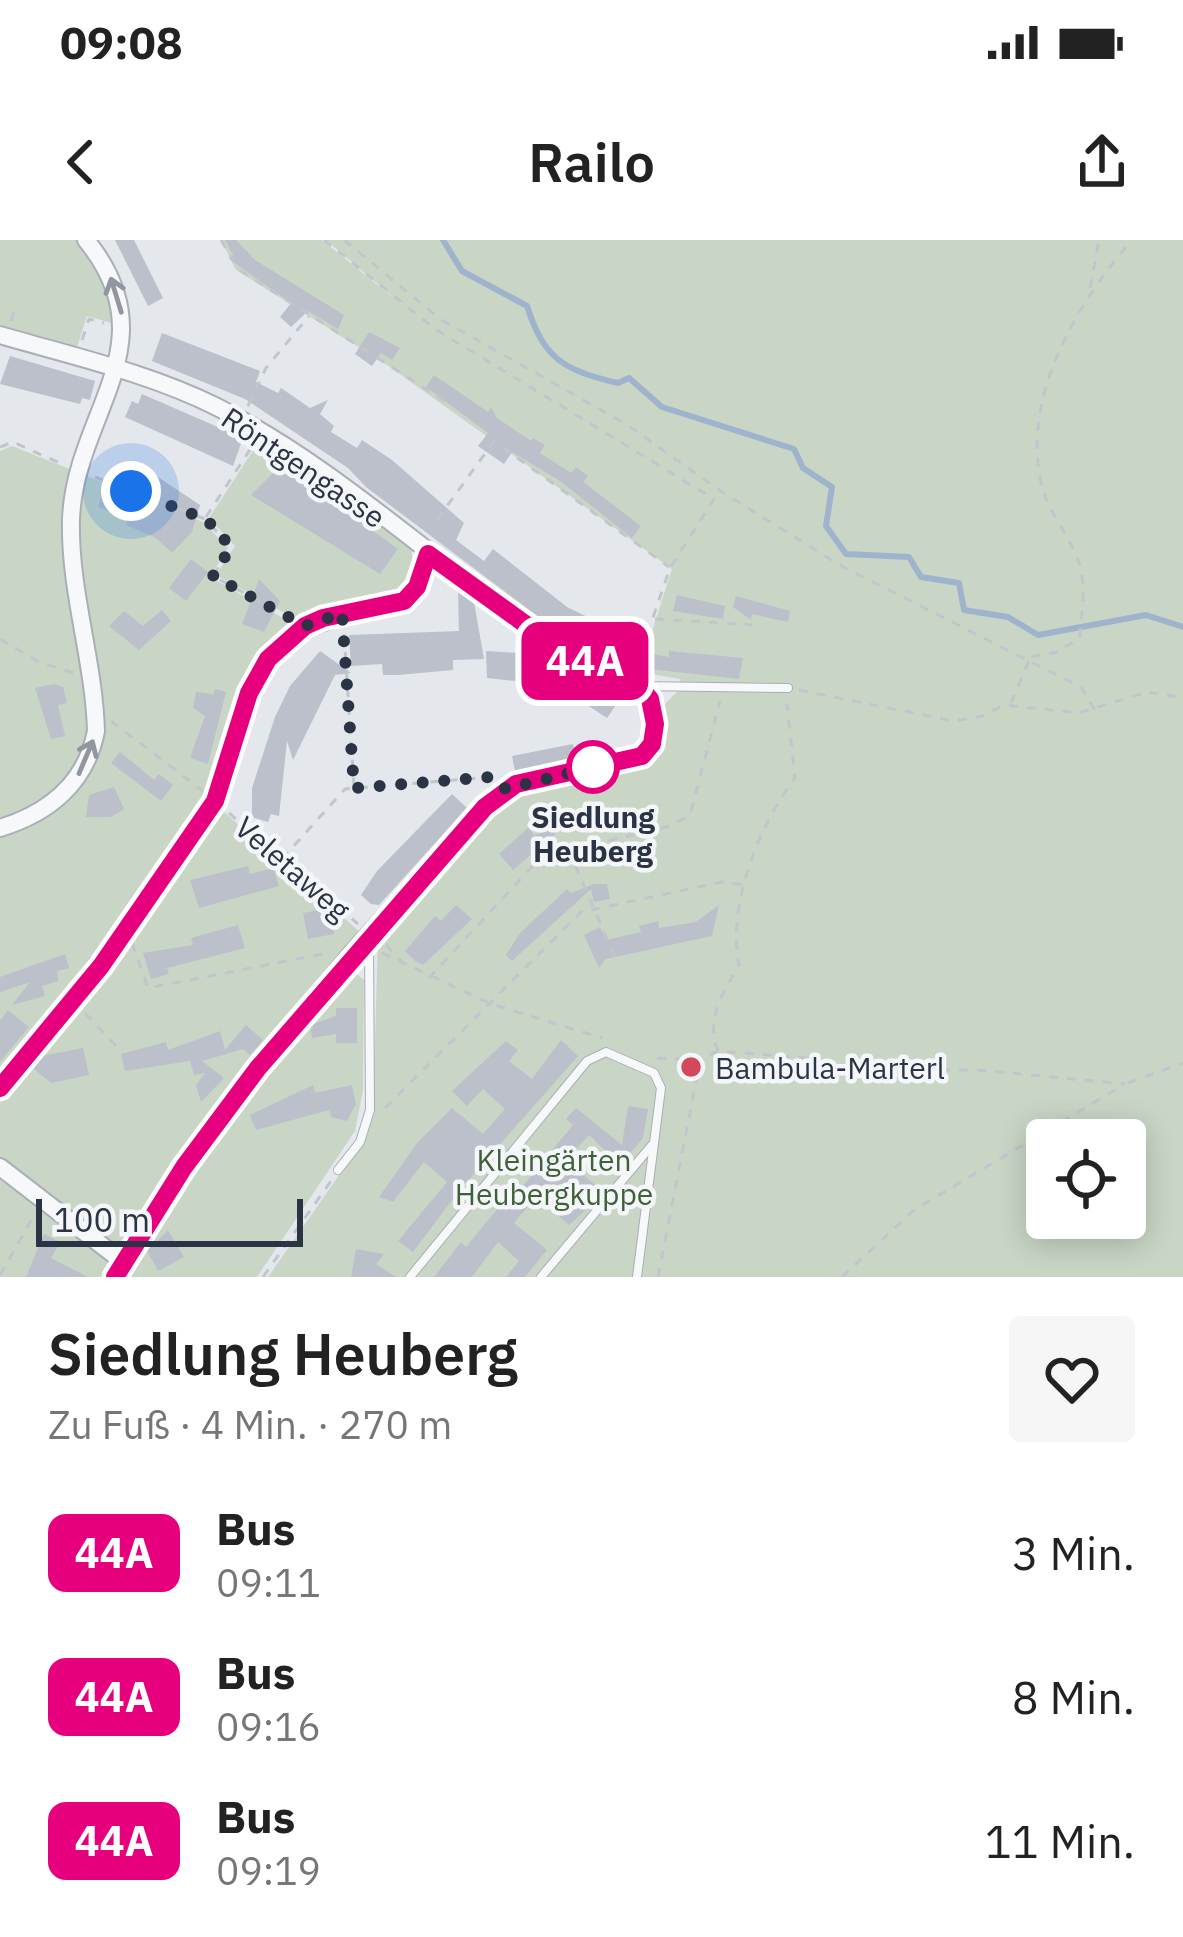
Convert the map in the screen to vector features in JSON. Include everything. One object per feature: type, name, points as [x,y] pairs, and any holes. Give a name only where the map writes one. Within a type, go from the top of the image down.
[{"type":"street","points":[[0,828],[32,817],[70,787],[88,760],[95,719],[71,533],[81,471],[116,370],[123,328],[114,284],[86,240]]},
{"type":"street","name":"Röntgengasse","points":[[4,332],[182,391],[241,421],[550,642],[635,683]]},
{"type":"street","points":[[0,1088],[71,1001],[215,801],[257,675],[305,626],[404,601],[417,587],[428,554]]},
{"type":"street","points":[[0,1167],[44,1199],[118,1269],[258,1068],[506,789],[631,761],[647,752],[655,735],[653,708],[635,683]]},
{"type":"lane","name":"Röntgengasse","points":[[635,683],[788,688]]},
{"type":"lane","points":[[338,1170],[360,1142],[370,1110],[376,938]]},
{"type":"lane","points":[[410,1277],[596,1054],[615,1054],[654,1073],[661,1088],[637,1277]]},
{"type":"lane","points":[[541,1277],[655,1142]]},
{"type":"path","points":[[221,240],[235,266],[448,403]]},
{"type":"path","points":[[324,240],[435,329],[714,499],[670,568],[635,683]]},
{"type":"path","points":[[344,240],[440,320],[626,424],[823,555],[1081,687],[1095,710]]},
{"type":"path","points":[[1030,658],[1057,652],[1080,638],[1087,617],[1079,562],[1041,486],[1034,421],[1089,289],[1099,240]]},
{"type":"path","points":[[1089,289],[1132,240]]},
{"type":"path","points":[[4,332],[16,305]]},
{"type":"path","points":[[241,421],[266,368],[310,315]]},
{"type":"path","points":[[79,349],[89,319],[123,328]]},
{"type":"path","points":[[206,519],[261,433]]},
{"type":"path","points":[[0,447],[13,442],[206,519],[231,547],[213,576],[305,626]]},
{"type":"path","points":[[437,520],[494,442],[670,568]]},
{"type":"path","points":[[342,613],[354,788]]},
{"type":"path","points":[[653,618],[752,625]]},
{"type":"path","points":[[0,640],[54,668],[91,673]]},
{"type":"path","points":[[1010,705],[1030,658]]},
{"type":"path","points":[[429,978],[532,865],[568,848],[670,826],[690,815],[723,688]]},
{"type":"path","points":[[718,1051],[711,1033],[721,996],[739,965],[733,938],[767,814],[795,778],[785,725],[788,688],[955,721],[1010,705],[1095,710],[1147,692],[1183,698]]},
{"type":"path","name":"Veletaweg","points":[[95,719],[121,725],[215,801],[376,938],[373,947],[491,1004],[611,1042]]},
{"type":"path","points":[[282,859],[345,789],[491,777],[506,789]]},
{"type":"path","points":[[568,848],[618,964]]},
{"type":"path","points":[[370,1110],[390,1108],[558,930],[593,908],[722,882],[747,885]]},
{"type":"path","points":[[376,938],[405,966]]},
{"type":"path","points":[[129,940],[148,988],[345,949]]},
{"type":"path","points":[[71,1001],[117,1047]]},
{"type":"path","points":[[654,1058],[700,1060],[718,1051],[806,1058],[850,1069],[979,1070],[1125,1084]]},
{"type":"path","points":[[658,1277],[700,1060]]},
{"type":"path","points":[[842,1277],[914,1210],[1125,1084],[1183,1063]]},
{"type":"path","points":[[263,1277],[338,1170]]},
{"type":"path","points":[[0,1275],[44,1199]]},
{"type":"green space","points":[[0,240],[79,240],[105,283],[115,324],[87,316],[77,347],[0,325]]},
{"type":"green space","name":"Kleingärten Heubergkuppe","points":[[221,240],[322,240],[401,304],[326,240],[1183,240],[1183,1277],[268,1277],[365,1138],[373,1117],[378,934],[502,799],[541,782],[646,761],[662,707],[678,691],[680,679],[639,672],[672,569],[390,367],[236,270]]},
{"type":"green space","points":[[260,440],[411,548],[414,576],[374,601],[301,622],[216,575],[235,546],[209,518]]},
{"type":"green space","points":[[12,446],[203,522],[228,548],[210,577],[297,626],[246,681],[207,797],[360,932],[338,958],[364,980],[363,1090],[355,1131],[257,1277],[0,1277],[0,451]]},
{"type":"building","points":[[115,240],[134,240],[163,298],[148,306]]},
{"type":"building","points":[[225,240],[236,240],[255,260],[344,315],[338,329],[308,311],[291,327],[280,317],[291,303],[229,259],[233,255]]},
{"type":"building","points":[[369,332],[400,348],[392,360],[381,353],[372,366],[355,354]]},
{"type":"building","points":[[162,333],[260,371],[256,382],[278,393],[281,388],[310,408],[328,400],[320,414],[334,426],[331,432],[357,448],[362,440],[392,460],[464,523],[456,540],[484,561],[493,549],[567,607],[604,625],[600,632],[631,645],[627,662],[553,628],[366,487],[348,468],[245,399],[152,361]]},
{"type":"building","points":[[10,356],[95,381],[90,400],[82,398],[80,404],[0,384]]},
{"type":"building","points":[[434,375],[488,412],[491,407],[497,418],[531,441],[545,445],[540,453],[571,473],[576,467],[588,476],[583,482],[641,526],[632,538],[560,481],[512,452],[504,464],[478,446],[488,433],[426,387]]},
{"type":"building","points":[[142,394],[243,438],[233,466],[125,417],[132,401],[138,404]]},
{"type":"building","points":[[281,465],[398,549],[380,574],[251,495]]},
{"type":"building","points":[[133,472],[146,481],[152,473],[200,505],[192,532],[172,553],[156,538],[126,525],[128,519],[98,507],[104,489],[116,494]]},
{"type":"building","points":[[191,559],[208,572],[186,601],[169,588]]},
{"type":"building","points":[[259,579],[280,601],[264,632],[242,624]]},
{"type":"building","points":[[458,590],[474,602],[484,659],[453,660],[453,670],[398,675],[383,675],[382,664],[351,666],[349,635],[459,631]]},
{"type":"building","points":[[677,595],[725,606],[723,619],[673,611]]},
{"type":"building","points":[[736,596],[790,611],[788,622],[752,614],[751,620],[733,607]]},
{"type":"building","points":[[162,610],[171,621],[139,650],[109,626],[124,611],[143,626]]},
{"type":"building","points":[[320,651],[351,673],[335,675],[293,760],[287,741],[279,816],[271,814],[268,822],[252,817],[252,788],[275,717],[290,686]]},
{"type":"building","points":[[486,651],[537,654],[536,666],[584,682],[588,673],[613,684],[610,691],[618,702],[607,718],[561,688],[516,686],[516,681],[487,678]]},
{"type":"building","points":[[669,651],[743,658],[739,679],[650,669],[652,654],[669,657]]},
{"type":"building","points":[[63,687],[67,703],[58,705],[65,736],[51,739],[35,688]]},
{"type":"building","points":[[215,689],[226,692],[208,764],[190,758],[205,716],[193,708],[196,692],[213,694]]},
{"type":"building","points":[[573,744],[576,758],[515,771],[512,756]]},
{"type":"building","points":[[120,752],[154,780],[159,774],[173,785],[161,801],[111,763]]},
{"type":"building","points":[[114,787],[124,809],[111,817],[86,817],[89,795]]},
{"type":"building","points":[[452,794],[467,808],[379,905],[371,904],[361,895],[377,871]]},
{"type":"building","points":[[528,828],[534,835],[562,828],[513,870],[499,854]]},
{"type":"building","points":[[248,866],[250,874],[273,868],[279,886],[199,908],[190,880]]},
{"type":"building","points":[[607,884],[610,899],[594,902],[591,889],[512,961],[506,955],[520,933],[567,889],[571,893]]},
{"type":"building","points":[[456,905],[472,919],[423,965],[415,961],[405,951],[435,916],[441,921]]},
{"type":"building","points":[[719,905],[712,936],[606,959],[599,968],[584,935],[600,927],[606,940],[641,932],[639,926],[658,921],[659,928],[696,922]]},
{"type":"building","points":[[329,908],[334,934],[308,939],[303,913]]},
{"type":"building","points":[[238,925],[245,948],[167,968],[169,974],[151,979],[143,953],[193,945],[191,938]]},
{"type":"building","points":[[65,954],[69,968],[57,971],[58,981],[42,986],[45,996],[12,1005],[30,982],[0,992],[0,977]]},
{"type":"building","points":[[336,1008],[357,1008],[357,1043],[336,1043],[336,1034],[312,1038],[310,1025],[336,1016]]},
{"type":"building","points":[[8,1010],[29,1027],[0,1062],[0,1021]]},
{"type":"building","points":[[246,1025],[263,1040],[250,1055],[243,1049],[202,1061],[224,1078],[201,1102],[196,1085],[205,1073],[194,1075],[190,1061],[125,1071],[121,1054],[166,1042],[168,1050],[220,1031],[225,1050]]},
{"type":"building","points":[[561,1040],[578,1056],[458,1192],[413,1252],[398,1241],[447,1182],[424,1162],[393,1202],[379,1197],[418,1142],[452,1108],[483,1134],[505,1109],[483,1089],[467,1106],[452,1091],[506,1041],[518,1050],[509,1061],[532,1079]]},
{"type":"building","points":[[83,1048],[89,1075],[51,1083],[33,1068],[42,1056]]},
{"type":"building","points":[[313,1085],[315,1093],[352,1085],[356,1104],[347,1121],[331,1117],[329,1110],[256,1130],[250,1115]]},
{"type":"building","points":[[628,1106],[648,1109],[643,1138],[620,1165],[589,1135],[566,1160],[602,1191],[589,1207],[569,1225],[536,1197],[514,1223],[547,1250],[525,1277],[506,1277],[519,1261],[498,1242],[472,1277],[434,1277],[461,1242],[466,1247],[504,1201],[508,1204],[573,1125],[566,1119],[576,1108],[622,1145]]},
{"type":"building","points":[[168,1230],[184,1257],[158,1271],[147,1251]]},
{"type":"building","points":[[44,1234],[60,1242],[51,1258],[88,1277],[26,1277]]},
{"type":"building","points":[[356,1249],[384,1254],[376,1264],[396,1277],[351,1277]]},
{"type":"waterway","points":[[443,240],[462,271],[527,306],[541,339],[558,360],[618,383],[629,378],[662,407],[794,449],[803,468],[832,487],[826,526],[846,554],[909,557],[921,577],[959,583],[964,610],[1008,617],[1038,635],[1146,615],[1183,627]]},
{"type":"bus line","name":"44A","points":[[0,1088],[101,966],[215,801],[257,675],[305,626],[404,601],[417,587],[428,554],[550,642],[632,681],[650,699],[655,735],[642,756],[516,784],[485,807],[372,930],[258,1068],[184,1167],[115,1277]]},
{"type":"place","name":"Siedlung Heuberg","points":[[593,767]]},
{"type":"place","name":"Bambula-Marterl","points":[[691,1067]]},
{"type":"route","points":[[131,491],[206,519],[231,547],[213,576],[305,626],[342,613],[354,788],[491,777],[506,789],[593,767]]}]
